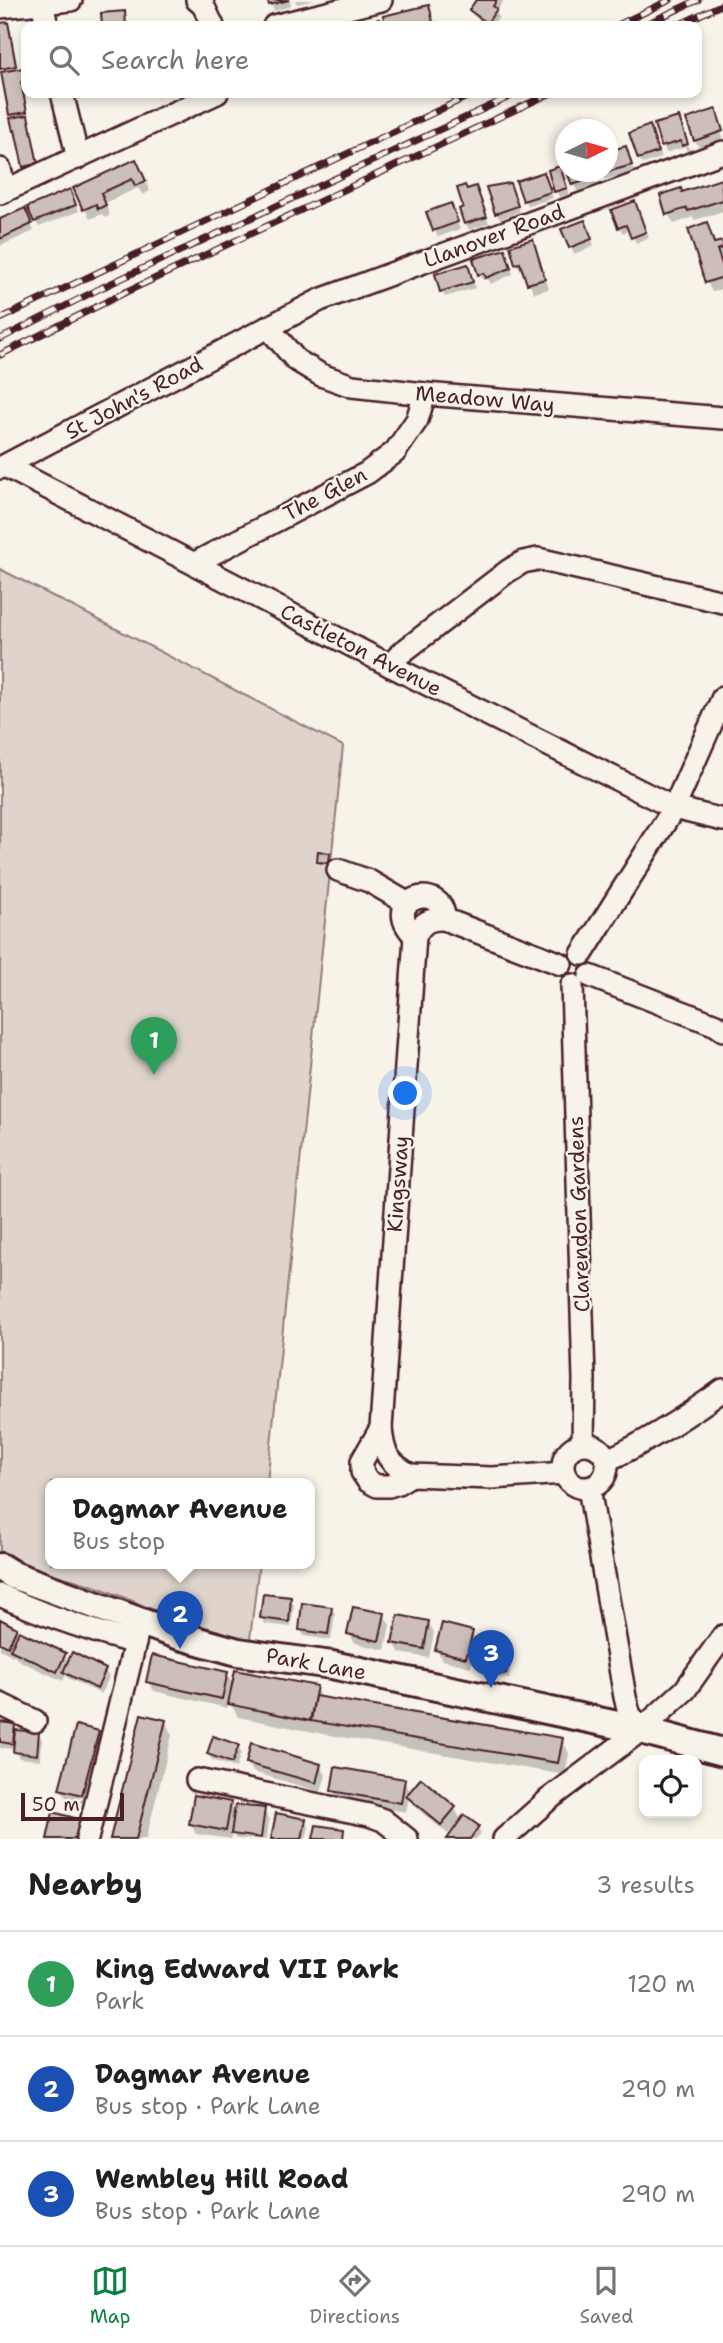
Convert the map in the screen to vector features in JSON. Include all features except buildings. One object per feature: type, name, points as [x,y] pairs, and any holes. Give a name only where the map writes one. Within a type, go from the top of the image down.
[{"type":"main road","name":"Park Lane","points":[[0,1567],[137,1632],[237,1652],[332,1665],[641,1730],[723,1752]]},
{"type":"street","points":[[0,7],[71,0]]},
{"type":"street","points":[[197,0],[203,5],[211,21]]},
{"type":"street","points":[[295,21],[382,0]]},
{"type":"street","points":[[42,2],[46,21]]},
{"type":"street","points":[[63,98],[78,158]]},
{"type":"street","points":[[0,169],[2,192],[205,98]]},
{"type":"street","name":"Llanover Road","points":[[268,327],[320,300],[723,152]]},
{"type":"street","name":"Meadow Way","points":[[268,327],[296,360],[321,375],[352,386],[723,418]]},
{"type":"street","name":"St John's Road","points":[[2,467],[268,327]]},
{"type":"street","name":"The Glen","points":[[195,563],[367,473],[395,452],[417,420],[425,394]]},
{"type":"street","name":"Castleton Avenue","points":[[2,467],[674,808],[723,820]]},
{"type":"street","points":[[391,666],[400,654],[508,571],[523,562],[538,559],[723,602]]},
{"type":"street","points":[[582,954],[674,808],[723,697]]},
{"type":"street","points":[[338,870],[369,881],[407,903]]},
{"type":"street","points":[[444,919],[444,911],[431,897],[418,897],[407,903],[403,912],[404,925],[415,936],[421,924],[435,918],[444,919],[561,964]]},
{"type":"street","name":"Kingsway","points":[[411,1475],[392,1462],[383,1449],[381,1428],[415,936]]},
{"type":"street","points":[[581,980],[590,962],[582,954],[568,955],[561,964],[562,977],[581,980],[723,1030]]},
{"type":"street","name":"Clarendon Gardens","points":[[581,980],[583,1444]]},
{"type":"street","points":[[695,1018],[723,1016]]},
{"type":"street","points":[[607,1460],[694,1410],[723,1390]]},
{"type":"street","name":"Kingsway","points":[[381,1428],[362,1461],[362,1472],[368,1481],[377,1486],[389,1486],[411,1475],[492,1478],[564,1473]]},
{"type":"street","points":[[583,1444],[598,1448],[607,1460],[606,1475],[596,1486],[589,1488],[574,1485],[564,1473],[563,1465],[569,1451],[583,1444]]},
{"type":"street","points":[[589,1488],[625,1697],[629,1713],[641,1730]]},
{"type":"street","name":"Park Lane","points":[[0,1595],[32,1610],[89,1630],[137,1632]]},
{"type":"street","points":[[87,1839],[137,1632]]},
{"type":"street","points":[[504,1839],[548,1800],[641,1730],[685,1690],[723,1636]]},
{"type":"street","points":[[0,1704],[35,1721]]},
{"type":"street","points":[[197,1780],[369,1815],[383,1820],[407,1839]]},
{"type":"shaded area","points":[[0,569],[343,746],[268,1478],[45,1478],[45,1569],[258,1569],[250,1639],[189,1624],[111,1592],[34,1568],[0,1551]]},
{"type":"railway","points":[[626,21],[670,0]]},
{"type":"railway","points":[[653,21],[698,0]]},
{"type":"railway","points":[[687,21],[723,4]]},
{"type":"railway","points":[[0,319],[464,98]]},
{"type":"railway","points":[[0,339],[101,288],[507,98]]},
{"type":"railway","points":[[0,355],[126,292],[540,98]]},
{"type":"place","name":"King Edward VII Park","points":[[154,1075]]},
{"type":"place","name":"Dagmar Avenue","points":[[180,1649]]},
{"type":"place","name":"Wembley Hill Road","points":[[491,1688]]}]
